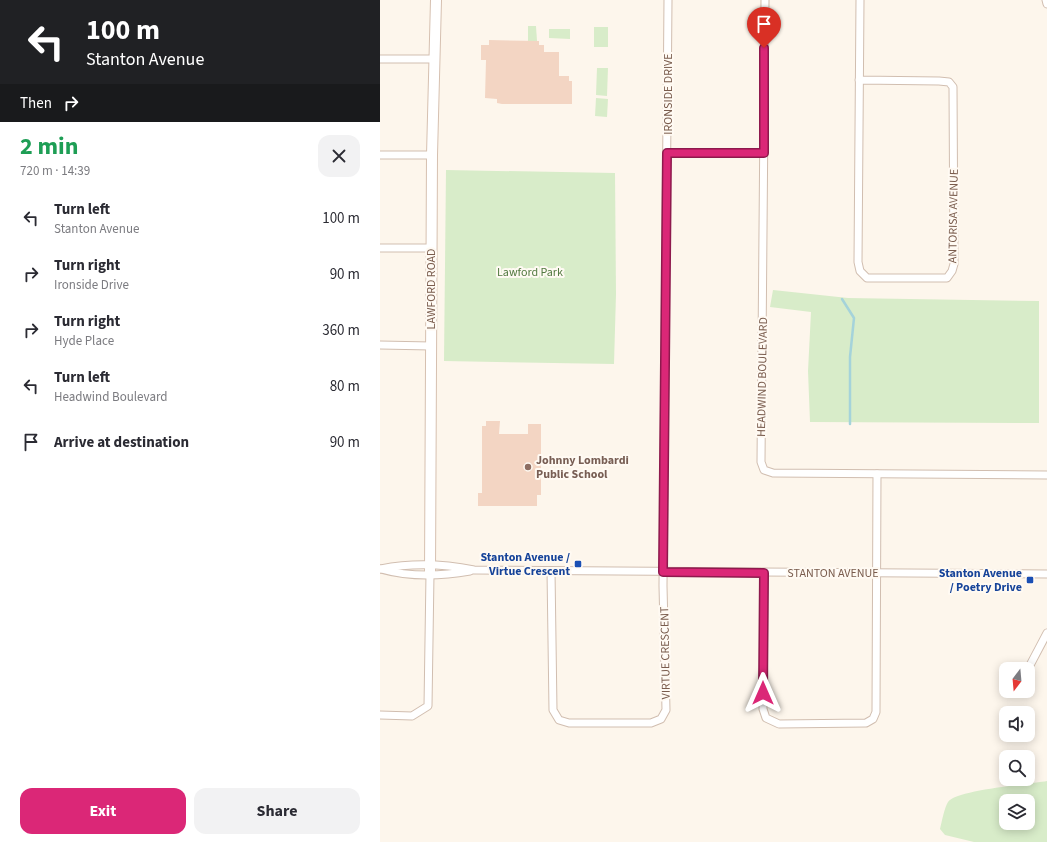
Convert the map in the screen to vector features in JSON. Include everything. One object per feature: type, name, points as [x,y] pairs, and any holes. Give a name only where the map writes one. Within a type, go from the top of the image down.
[{"type":"street","name":"IRONSIDE DRIVE","points":[[663,572],[668,0]]},
{"type":"street","name":"HEADWIND BOULEVARD","points":[[765,0],[761,462],[764,470],[773,473],[1047,475]]},
{"type":"street","name":"ANTORISA AVENUE","points":[[859,80],[939,81],[948,82],[953,86],[954,264],[952,271],[947,278],[868,278],[860,271],[858,262],[859,80],[860,0]]},
{"type":"street","points":[[1046,0],[1047,4]]},
{"type":"street","name":"LAWFORD ROAD","points":[[429,570],[431,248],[435,2]]},
{"type":"street","points":[[380,59],[434,59]]},
{"type":"street","points":[[667,153],[764,153]]},
{"type":"street","points":[[380,155],[432,155]]},
{"type":"street","points":[[380,248],[431,248]]},
{"type":"street","points":[[380,345],[430,346]]},
{"type":"street","points":[[764,573],[763,708],[766,718],[779,724],[866,722],[873,719],[876,712],[877,474]]},
{"type":"street","name":"STANTON AVENUE","points":[[380,569],[398,565],[429,570],[454,566],[474,570],[1047,574]]},
{"type":"street","points":[[380,715],[412,716],[428,706],[429,570]]},
{"type":"street","name":"VIRTUE CRESCENT","points":[[551,571],[553,710],[559,720],[569,723],[651,723],[664,715],[666,710],[663,572]]},
{"type":"street","points":[[1032,662],[1047,633]]},
{"type":"green space","points":[[528,26],[536,26],[537,41],[528,41]]},
{"type":"green space","points":[[594,27],[608,27],[608,47],[594,47]]},
{"type":"green space","points":[[549,29],[570,29],[570,39],[549,38]]},
{"type":"green space","points":[[597,68],[608,68],[607,96],[596,95]]},
{"type":"green space","points":[[596,98],[608,99],[607,117],[595,116]]},
{"type":"green space","name":"Lawford Park","points":[[446,170],[615,173],[616,294],[614,364],[444,361]]},
{"type":"green space","points":[[773,290],[848,298],[1039,301],[1039,423],[810,422],[808,371],[811,312],[770,307]]},
{"type":"green space","points":[[1047,781],[1047,842],[974,842],[945,835],[940,829],[948,802],[954,798],[964,794],[994,788],[1009,786],[1035,786],[1035,783]]},
{"type":"building","points":[[489,40],[539,41],[539,45],[544,45],[544,52],[559,52],[559,76],[569,76],[569,81],[572,81],[572,104],[502,104],[497,103],[497,99],[485,98],[486,60],[481,60],[481,45],[489,45]]},
{"type":"building","points":[[486,421],[500,421],[499,434],[528,434],[528,424],[541,424],[541,495],[537,495],[537,506],[478,506],[478,493],[482,493],[482,426],[486,426]]},
{"type":"waterway","points":[[842,299],[854,318],[850,357],[850,424]]},
{"type":"place","name":"Johnny Lombardi Public School","points":[[528,467]]},
{"type":"place","name":"Stanton Avenue / Virtue Crescent","points":[[578,564]]},
{"type":"place","name":"Stanton Avenue / Poetry Drive","points":[[1030,580]]},
{"type":"route","points":[[763,693],[764,573],[663,572],[667,153],[764,153],[764,48]]}]
